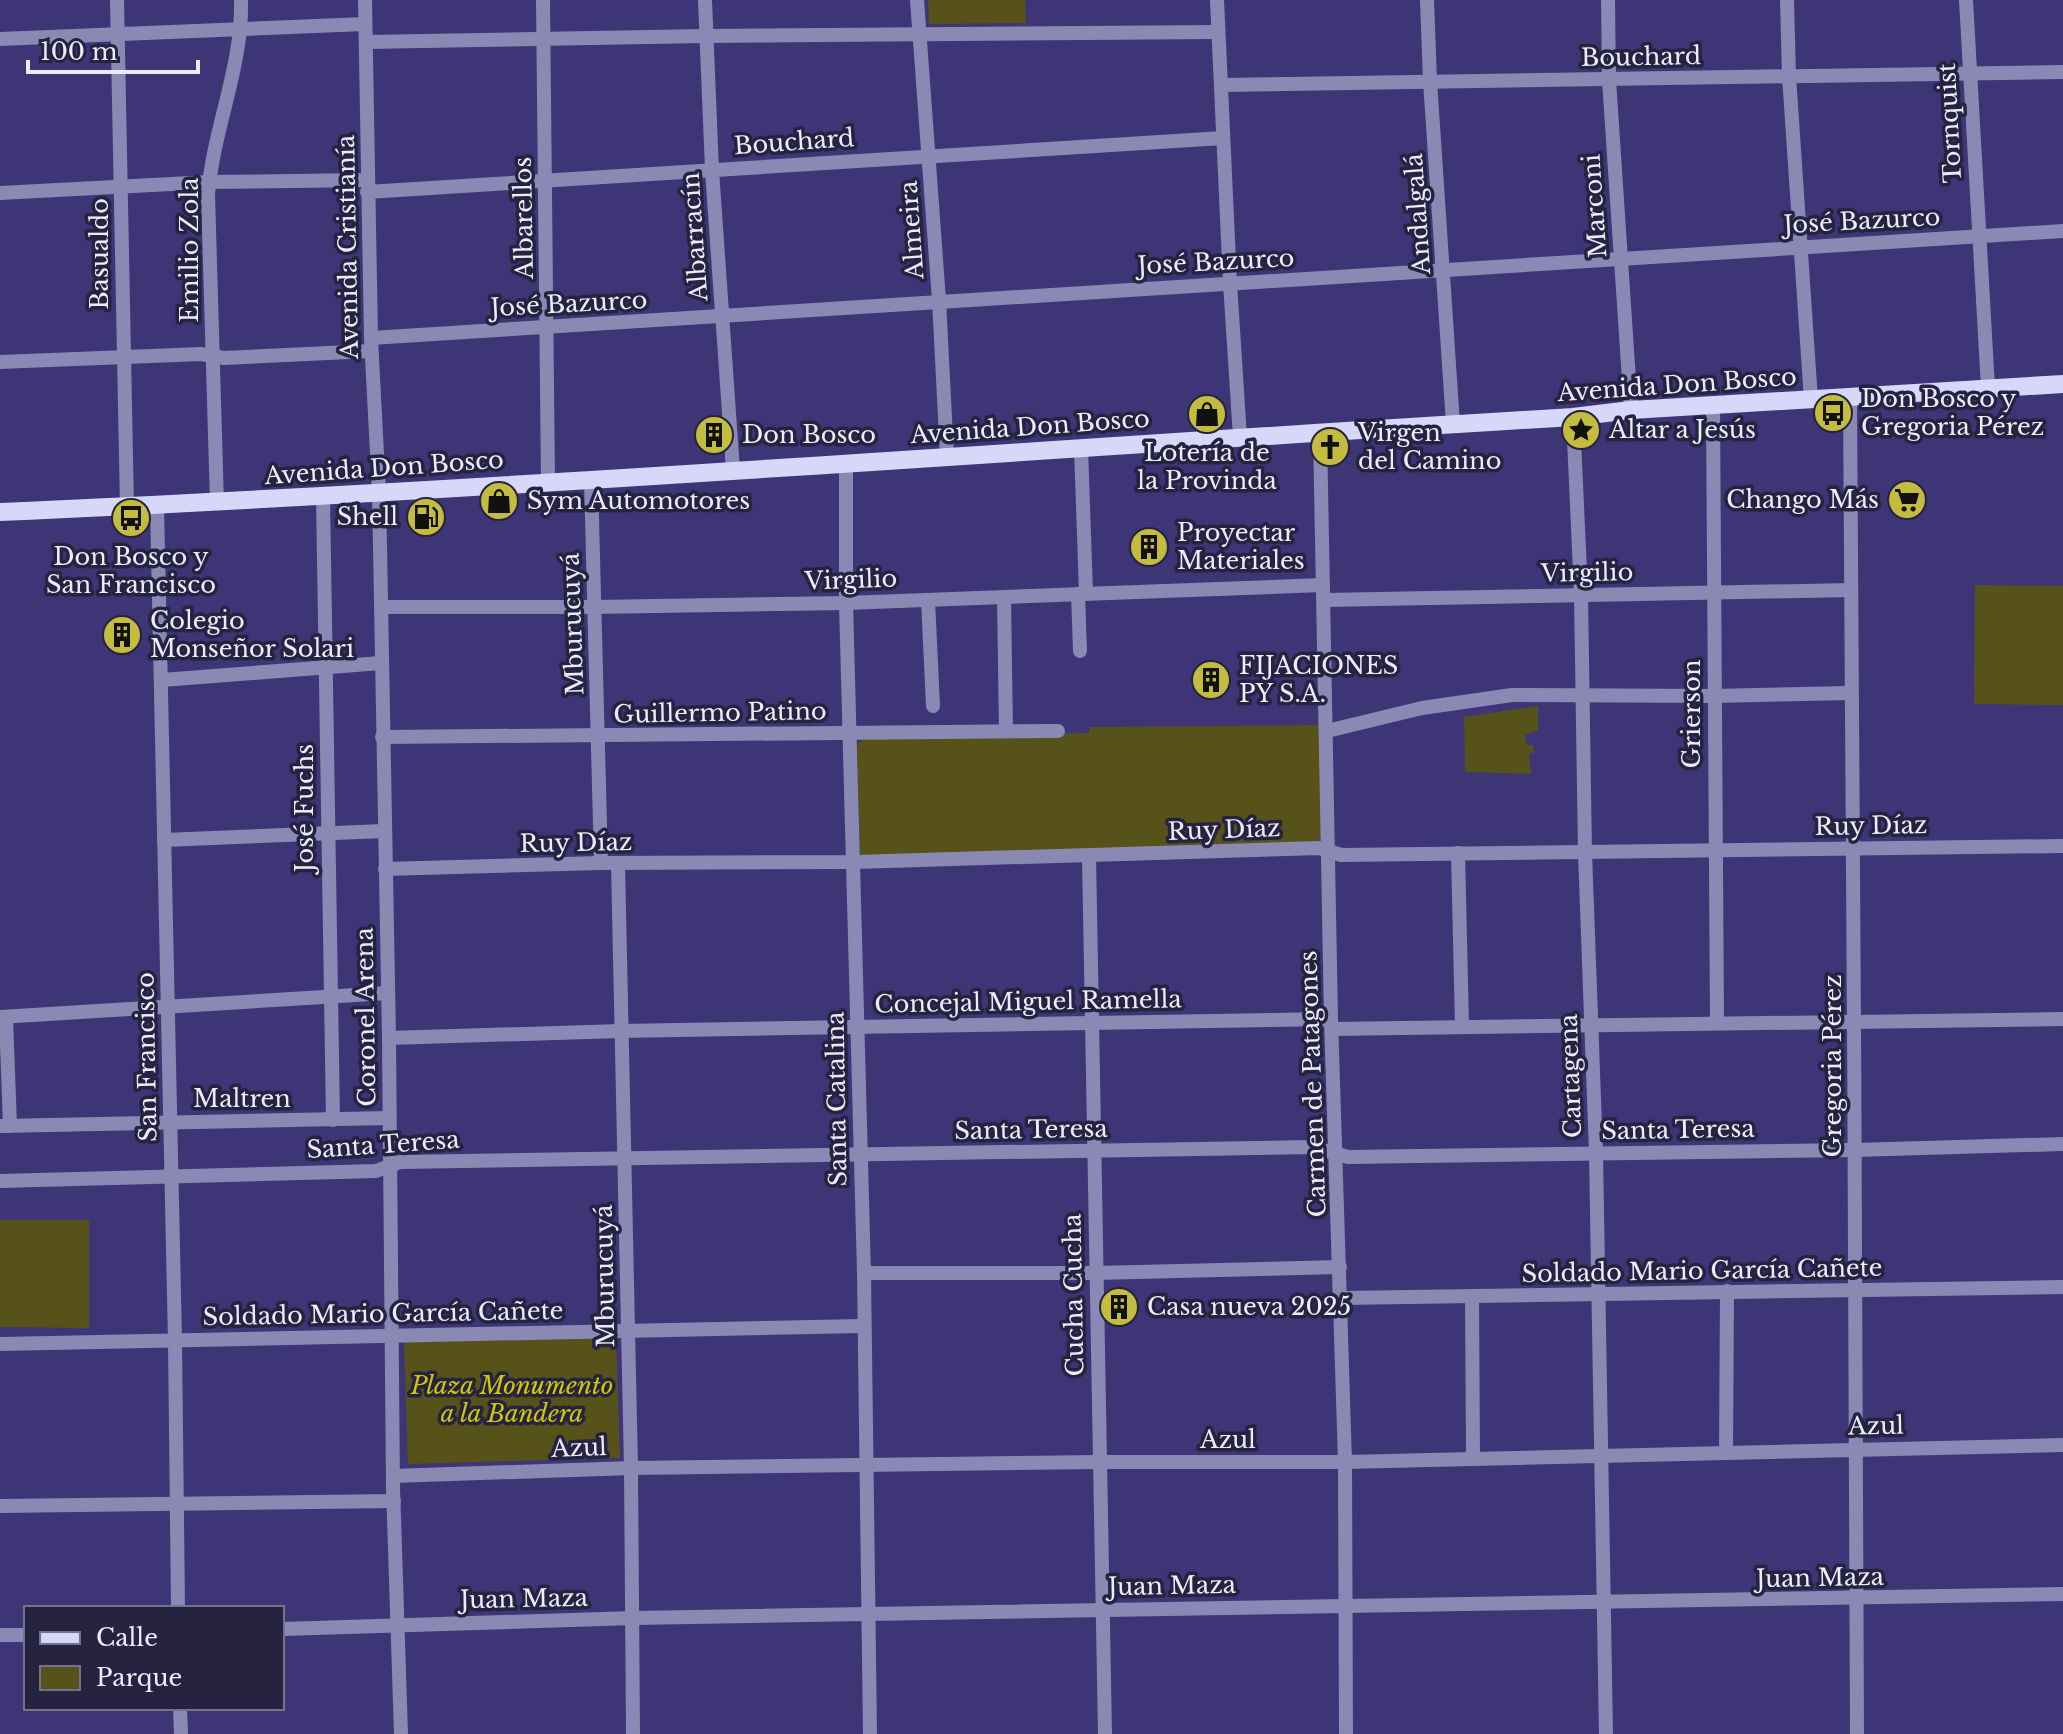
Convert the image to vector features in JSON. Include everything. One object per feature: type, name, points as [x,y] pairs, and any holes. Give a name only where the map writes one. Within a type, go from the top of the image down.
[{"type":"main road","name":"Avenida Don Bosco","points":[[0,512],[217,503],[591,480],[2063,384]]},
{"type":"street","name":"Basualdo","points":[[117,0],[127,507]]},
{"type":"street","name":"Emilio Zola","points":[[217,503],[209,182],[241,29],[241,0]]},
{"type":"street","name":"Avenida Cristianía","points":[[365,0],[371,345],[379,492]]},
{"type":"street","name":"Albarellos","points":[[543,0],[548,482]]},
{"type":"street","name":"Albarracín","points":[[705,0],[712,170],[733,470]]},
{"type":"street","name":"Almeira","points":[[917,0],[947,457]]},
{"type":"street","points":[[1217,0],[1240,437]]},
{"type":"street","name":"Andalgalá","points":[[1427,0],[1453,424]]},
{"type":"street","name":"Marconi","points":[[1608,0],[1609,80],[1631,410]]},
{"type":"street","points":[[1787,0],[1799,247],[1811,400]]},
{"type":"street","name":"Tornquist","points":[[1966,0],[1988,388]]},
{"type":"street","points":[[0,39],[365,24]]},
{"type":"street","points":[[366,42],[1218,32]]},
{"type":"street","name":"Bouchard","points":[[1221,85],[2063,72]]},
{"type":"street","name":"Bouchard","points":[[0,193],[209,182],[368,186],[545,182],[1223,138]]},
{"type":"street","name":"José Bazurco","points":[[0,362],[123,356],[224,358],[548,327],[2063,231]]},
{"type":"street","name":"Gregoria Pérez","points":[[1850,398],[1857,1734]]},
{"type":"street","name":"Grierson","points":[[1713,405],[1717,1022]]},
{"type":"street","name":"Cartagena","points":[[1573,417],[1581,594],[1585,853],[1596,1153],[1606,1734]]},
{"type":"street","name":"Carmen de Patagones","points":[[1320,433],[1345,1462],[1346,1734]]},
{"type":"street","points":[[1080,651],[1081,448]]},
{"type":"street","name":"Santa Catalina","points":[[846,463],[846,603],[864,1273],[870,1734]]},
{"type":"street","name":"Mburucuyá","points":[[591,480],[601,863]]},
{"type":"street","name":"Coronel Arena","points":[[379,492],[393,1476],[401,1734]]},
{"type":"street","name":"José Fuchs","points":[[323,496],[333,1120]]},
{"type":"street","name":"San Francisco","points":[[157,506],[178,1606]]},
{"type":"street","name":"Virgilio","points":[[381,607],[846,603],[1082,594],[1714,594],[1851,590]]},
{"type":"street","points":[[1004,598],[1006,731]]},
{"type":"street","points":[[928,600],[933,706]]},
{"type":"street","points":[[162,680],[381,663]]},
{"type":"street","points":[[1327,731],[1422,708],[1512,695],[1850,693]]},
{"type":"street","name":"Guillermo Patino","points":[[382,737],[1058,731]]},
{"type":"street","points":[[164,840],[384,831]]},
{"type":"street","name":"Ruy Díaz","points":[[385,869],[601,863],[855,862],[1319,848],[1341,855],[2063,846]]},
{"type":"street","points":[[1458,853],[1462,1026]]},
{"type":"street","name":"Cucha Cucha","points":[[1089,856],[1105,1734]]},
{"type":"street","name":"Mburucuyá","points":[[618,864],[634,1618],[633,1734]]},
{"type":"street","points":[[5,1126],[3,1017],[388,993]]},
{"type":"street","name":"Concejal Miguel Ramella","points":[[389,1038],[1092,1022],[1591,1027],[1717,1022],[2063,1019]]},
{"type":"street","name":"Maltren","points":[[5,1126],[389,1118]]},
{"type":"street","name":"Santa Teresa","points":[[0,1181],[376,1171],[400,1162],[1313,1147],[1348,1157],[2063,1144]]},
{"type":"street","points":[[864,1273],[1095,1273],[1340,1267]]},
{"type":"street","name":"Soldado Mario García Cañete","points":[[1341,1298],[2063,1287]]},
{"type":"street","points":[[1726,1452],[1727,1291]]},
{"type":"street","points":[[1472,1296],[1473,1457]]},
{"type":"street","name":"Soldado Mario García Cañete","points":[[0,1344],[863,1326]]},
{"type":"street","name":"Azul","points":[[393,1476],[631,1468],[1345,1462],[2063,1445]]},
{"type":"street","points":[[0,1506],[394,1501]]},
{"type":"street","name":"Juan Maza","points":[[284,1629],[634,1618],[1344,1605],[1857,1600],[2063,1594]]},
{"type":"street","points":[[0,1635],[24,1635]]},
{"type":"street","points":[[180,1710],[181,1734]]},
{"type":"green space","points":[[928,0],[1025,0],[1026,23],[929,24]]},
{"type":"green space","points":[[1975,585],[2063,586],[2063,705],[1974,704]]},
{"type":"green space","points":[[1538,706],[1538,730],[1525,735],[1527,745],[1533,745],[1534,752],[1529,754],[1531,774],[1465,772],[1464,717]]},
{"type":"green space","points":[[1320,725],[1322,835],[1317,843],[863,858],[860,854],[857,745],[863,738],[1089,733],[1090,727]]},
{"type":"green space","points":[[0,1220],[89,1220],[89,1328],[0,1327]]},
{"type":"green space","name":"Plaza Monumento a la Bandera","points":[[616,1336],[620,1458],[408,1464],[404,1342]]},
{"type":"place","name":"Don Bosco y Gregoria Pérez","points":[[1833,413]]},
{"type":"place","name":"Lotería de la Provinda","points":[[1207,414]]},
{"type":"place","name":"Altar a Jesús","points":[[1581,430]]},
{"type":"place","name":"Don Bosco","points":[[714,435]]},
{"type":"place","name":"Virgen del Camino","points":[[1330,447]]},
{"type":"place","name":"Chango Más","points":[[1907,500]]},
{"type":"place","name":"Sym Automotores","points":[[499,501]]},
{"type":"place","name":"Shell","points":[[426,517]]},
{"type":"place","name":"Don Bosco y San Francisco","points":[[131,518]]},
{"type":"place","name":"Proyectar Materiales","points":[[1149,547]]},
{"type":"place","name":"Colegio Monseñor Solari","points":[[122,635]]},
{"type":"place","name":"FIJACIONES PY S.A.","points":[[1211,680]]},
{"type":"place","name":"Casa nueva 2025","points":[[1119,1307]]}]
